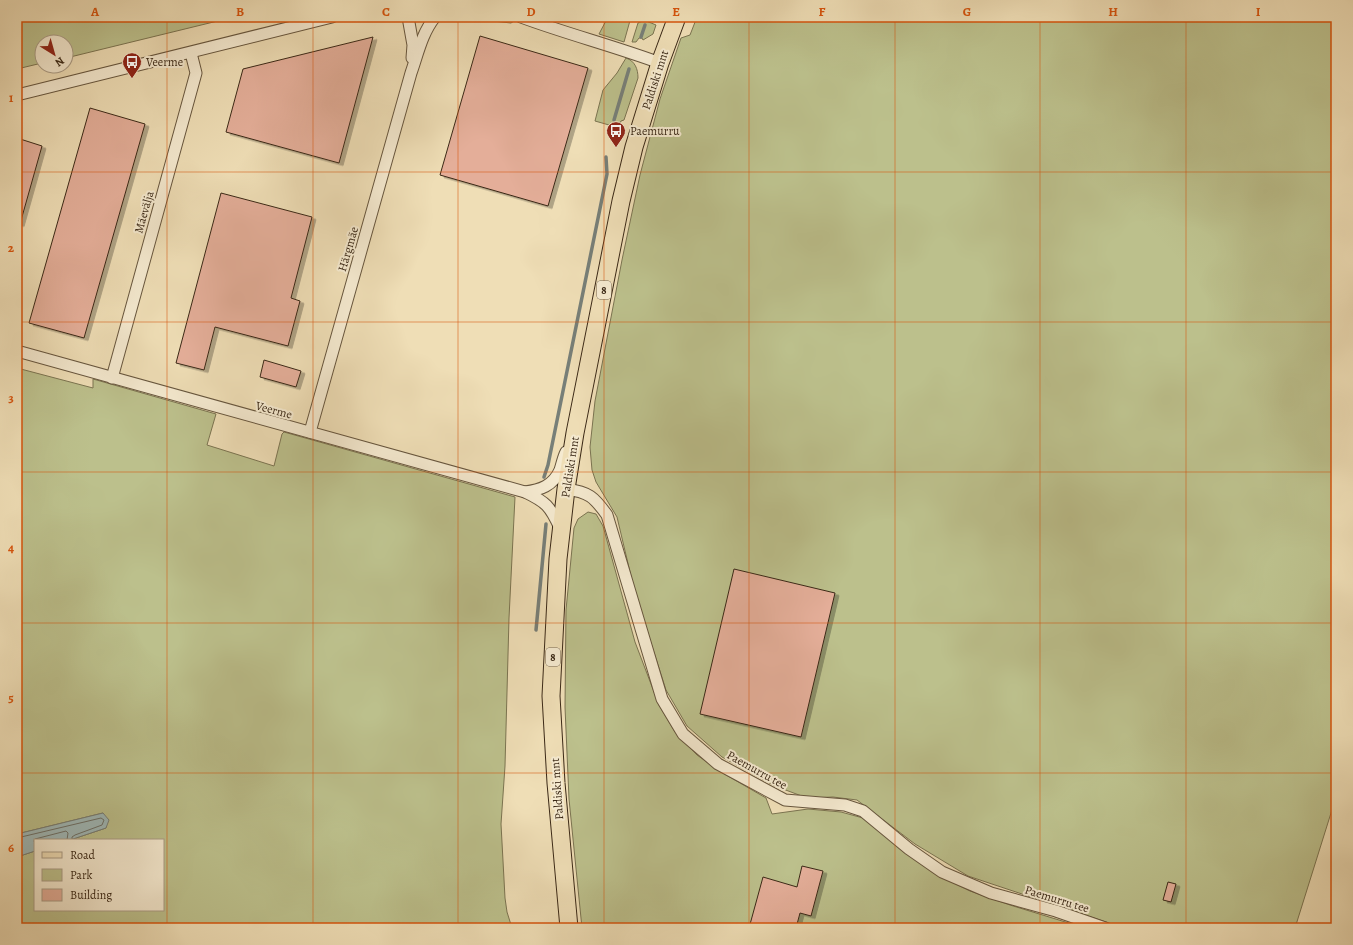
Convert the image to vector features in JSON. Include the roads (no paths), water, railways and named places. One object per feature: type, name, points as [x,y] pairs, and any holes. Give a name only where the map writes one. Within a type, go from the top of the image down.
[{"type":"main road","name":"Paldiski mnt","points":[[569,928],[556,783],[552,696],[558,566],[566,489],[575,433],[634,147],[660,63],[677,17]]},
{"type":"street","points":[[17,95],[332,17]]},
{"type":"street","name":"Härgmäe","points":[[408,17],[414,45],[411,73]]},
{"type":"street","name":"Härgmäe","points":[[310,432],[411,73],[424,33],[435,17]]},
{"type":"street","points":[[521,17],[554,29],[626,50],[660,63]]},
{"type":"street","name":"Mäevälja","points":[[112,378],[196,73],[191,53]]},
{"type":"street","name":"Veerme","points":[[17,351],[525,492],[550,508],[562,532]]},
{"type":"street","name":"Veerme","points":[[525,492],[540,490],[555,479],[575,433]]},
{"type":"street","name":"Paemurru tee","points":[[566,489],[581,491],[596,500],[607,515],[662,699],[683,734],[718,764],[785,800],[845,806],[863,811],[909,849],[942,872],[991,894],[1056,911],[1105,928]]},
{"type":"water","points":[[103,813],[109,820],[106,828],[73,839],[34,839],[34,851],[17,857],[17,834]]},
{"type":"waterway","points":[[641,37],[645,25]]},
{"type":"waterway","points":[[614,120],[629,69]]},
{"type":"waterway","points":[[544,477],[548,465],[607,174],[606,157]]},
{"type":"waterway","points":[[536,630],[546,524]]},
{"type":"place","name":"Veerme","points":[[132,79]]},
{"type":"place","name":"Paemurru","points":[[616,148]]}]
